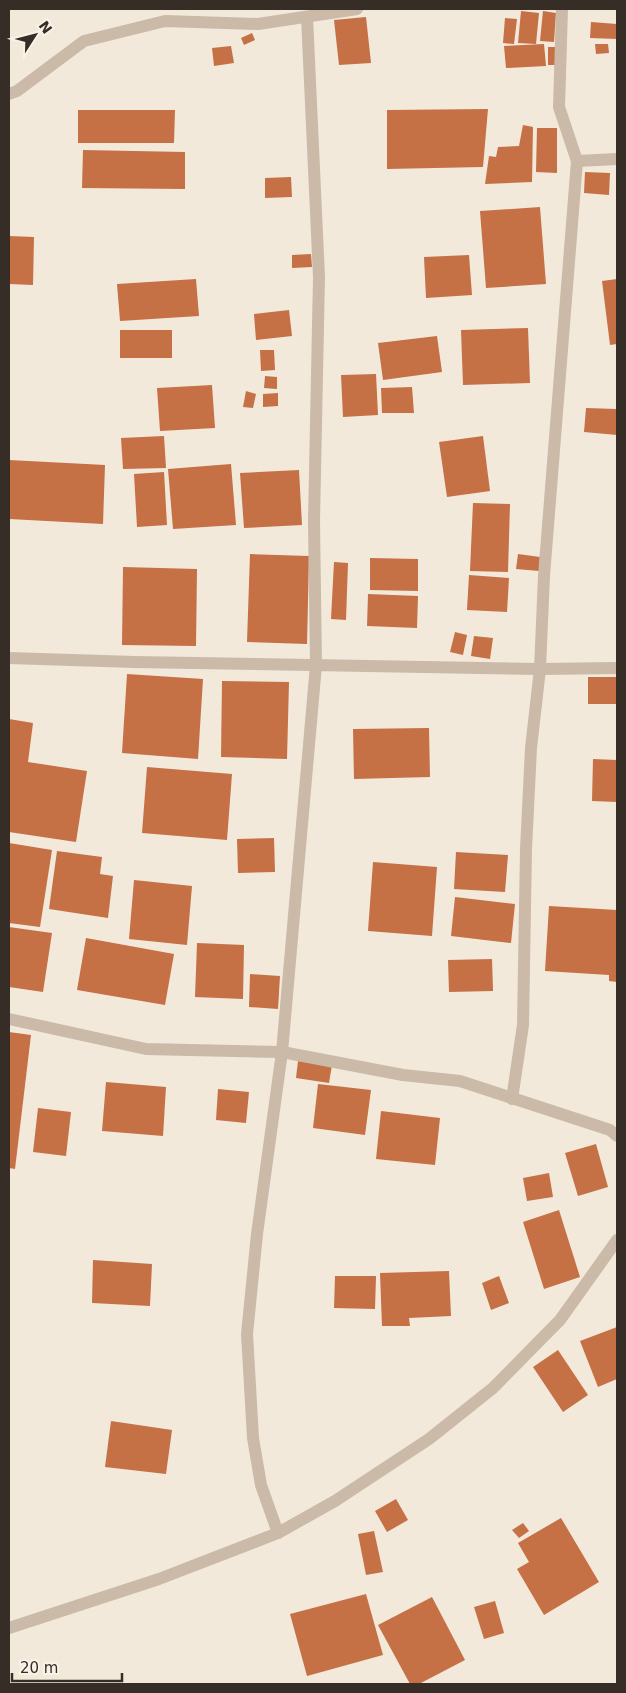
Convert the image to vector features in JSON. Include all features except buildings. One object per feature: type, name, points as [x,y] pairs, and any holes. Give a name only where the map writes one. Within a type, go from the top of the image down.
[{"type":"street","points":[[9,94],[17,91],[84,41],[165,21],[258,24],[357,9]]},
{"type":"street","points":[[512,1099],[523,1024],[526,849],[531,748],[540,669],[544,576],[577,160],[559,107],[562,9]]},
{"type":"street","points":[[278,1533],[261,1484],[253,1438],[247,1334],[257,1234],[282,1052],[316,665],[314,521],[319,277],[307,17]]},
{"type":"street","points":[[577,160],[617,159]]},
{"type":"street","points":[[9,658],[540,669],[617,668]]},
{"type":"street","points":[[9,1019],[146,1049],[282,1052],[403,1075],[460,1081],[610,1130],[617,1136]]},
{"type":"street","points":[[9,1628],[159,1578],[278,1533],[335,1501],[429,1439],[493,1388],[560,1320],[617,1240]]}]
